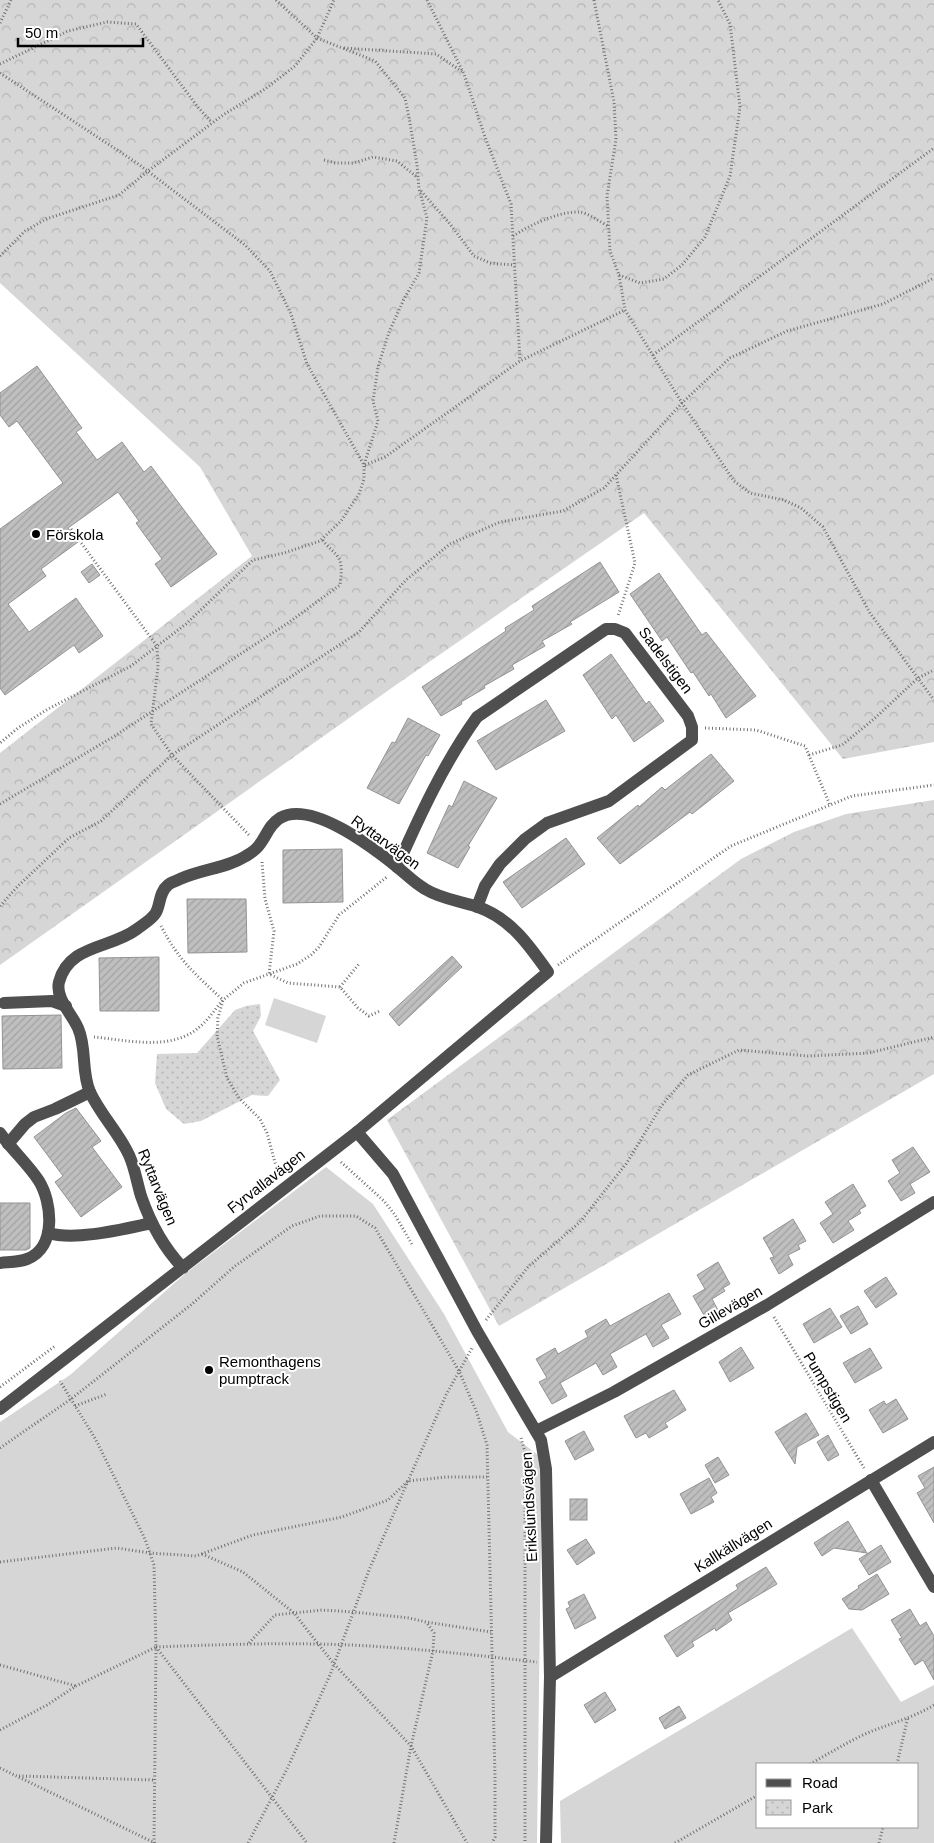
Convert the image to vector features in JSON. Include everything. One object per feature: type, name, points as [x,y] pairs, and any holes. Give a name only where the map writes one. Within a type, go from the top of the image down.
[{"type":"street","name":"Sadelstigen","points":[[397,867],[424,808],[463,737],[477,717],[606,629],[615,629],[625,633],[688,716],[692,727]]},
{"type":"street","points":[[477,907],[485,886],[500,864],[525,839],[547,823],[609,801],[692,740],[692,727]]},
{"type":"street","name":"Ryttarvägen","points":[[183,1268],[174,1259],[152,1223],[129,1155],[90,1092],[85,1076],[81,1035],[58,993],[64,969],[78,954],[133,932],[156,914],[159,898],[168,885],[194,873],[230,864],[246,856],[260,846],[269,828],[280,818],[297,814],[320,819],[344,830],[397,867],[412,881],[430,892],[477,907],[507,922],[548,972]]},
{"type":"street","name":"Fyrvallavägen","points":[[0,1409],[53,1370],[357,1132],[548,972]]},
{"type":"street","points":[[4,1003],[52,1001],[66,1006]]},
{"type":"street","points":[[8,1144],[25,1124],[34,1117],[90,1092]]},
{"type":"street","name":"Erikslundsvägen","points":[[357,1132],[393,1174],[476,1329],[538,1436],[546,1469],[550,1677],[546,1843]]},
{"type":"street","points":[[0,1133],[39,1181],[45,1193],[49,1218],[48,1233],[44,1244],[36,1253],[27,1259],[0,1263]]},
{"type":"street","name":"Gillevägen","points":[[538,1436],[767,1305],[934,1202]]},
{"type":"street","points":[[48,1233],[58,1236],[104,1233],[152,1223]]},
{"type":"street","name":"Kallkällvägen","points":[[550,1677],[934,1442]]},
{"type":"street","points":[[871,1480],[934,1587]]},
{"type":"path","points":[[0,23],[11,0]]},
{"type":"path","points":[[0,743],[18,728],[48,709],[131,666],[186,624],[253,560],[284,553],[320,541],[341,521],[359,494],[364,479],[364,465],[378,421],[373,401],[378,368],[393,323],[404,298],[419,273],[427,218],[418,189],[417,164],[405,98],[375,61],[317,38],[276,0]]},
{"type":"path","points":[[0,256],[25,231],[46,219],[119,195],[212,123],[265,89],[295,66],[317,38],[334,0]]},
{"type":"path","points":[[427,0],[464,74],[511,204],[520,361]]},
{"type":"path","points":[[594,0],[614,102],[616,139],[607,196],[608,226],[610,250],[619,275],[625,310],[682,403],[734,481],[750,493],[784,500],[801,508],[823,527],[870,613],[934,700]]},
{"type":"path","points":[[619,275],[640,283],[664,279],[682,265],[705,237],[730,176],[740,107],[730,24],[718,0]]},
{"type":"path","points":[[0,64],[68,31],[106,22],[136,24],[197,106],[212,123]]},
{"type":"path","points":[[339,47],[436,54],[464,74]]},
{"type":"path","points":[[0,73],[148,171],[245,245],[270,271],[291,314],[307,364],[364,465]]},
{"type":"path","points":[[653,355],[934,148]]},
{"type":"path","points":[[324,160],[336,163],[354,163],[373,157],[397,161],[418,178]]},
{"type":"path","points":[[418,189],[450,224],[474,256],[490,263],[514,265]]},
{"type":"path","points":[[513,236],[528,227],[558,216],[581,212],[608,226]]},
{"type":"path","points":[[0,906],[18,886],[69,838],[101,821],[172,755],[359,632],[406,580],[450,544],[500,522],[563,511],[604,488],[682,403],[730,358],[787,332],[884,304],[934,278]]},
{"type":"path","points":[[364,465],[385,457],[520,361],[625,310]]},
{"type":"path","points":[[615,629],[635,563],[616,475]]},
{"type":"path","points":[[71,529],[158,646],[158,667],[150,724],[172,755],[260,846],[264,899],[274,931],[269,974]]},
{"type":"path","points":[[0,804],[60,770],[152,711],[288,623],[340,585],[342,574],[339,558],[328,548],[322,539]]},
{"type":"path","points":[[809,755],[842,745],[874,719],[918,678],[934,670]]},
{"type":"path","points":[[692,727],[756,730],[805,746],[830,805]]},
{"type":"path","points":[[548,972],[625,917],[732,846],[852,796],[934,785]]},
{"type":"path","points":[[81,1035],[139,1042],[165,1042],[197,1029],[223,1000],[244,983],[297,964],[311,955],[319,947],[339,914],[362,898],[397,867]]},
{"type":"path","points":[[156,914],[171,946],[190,970],[223,1000]]},
{"type":"path","points":[[340,987],[359,964]]},
{"type":"path","points":[[269,974],[288,983],[340,987],[358,1008],[370,1016],[380,1011]]},
{"type":"path","points":[[223,1000],[218,1018],[217,1036],[228,1078],[239,1098],[260,1119],[268,1133],[278,1177]]},
{"type":"path","points":[[476,1329],[528,1267],[580,1222],[626,1164],[662,1106],[688,1075],[739,1050],[808,1056],[869,1053],[934,1037]]},
{"type":"path","points":[[330,1152],[384,1201],[415,1248]]},
{"type":"path","points":[[0,1448],[71,1399],[192,1304],[235,1266],[292,1226],[320,1216],[356,1216],[375,1228],[459,1372],[477,1413],[487,1445],[495,1777],[495,1836],[492,1843]]},
{"type":"path","name":"Pumpstigen","points":[[767,1305],[871,1480]]},
{"type":"path","points":[[248,1843],[287,1769],[334,1664],[369,1570],[446,1395],[472,1347],[476,1355]]},
{"type":"path","points":[[0,1768],[155,1843],[156,1647],[154,1565],[129,1505],[96,1440],[53,1370]]},
{"type":"path","points":[[75,1406],[107,1394]]},
{"type":"path","points":[[524,1843],[525,1452],[521,1438],[538,1436]]},
{"type":"path","points":[[0,1562],[117,1548],[150,1553],[196,1556],[253,1535],[342,1517],[388,1500],[408,1481],[446,1477],[488,1477]]},
{"type":"path","points":[[202,1554],[243,1572],[294,1613],[334,1664],[411,1746],[467,1843]]},
{"type":"path","points":[[249,1644],[275,1615],[322,1610],[409,1618],[491,1632]]},
{"type":"path","points":[[394,1843],[411,1746],[433,1652],[434,1633],[426,1622]]},
{"type":"path","points":[[0,1730],[47,1705],[76,1686],[156,1647],[318,1644],[549,1663]]},
{"type":"path","points":[[156,1647],[306,1843]]},
{"type":"path","points":[[0,1665],[76,1686]]},
{"type":"path","points":[[812,1763],[863,1735],[922,1712],[934,1705]]},
{"type":"path","points":[[897,1763],[908,1717]]},
{"type":"path","points":[[16,1776],[154,1780]]},
{"type":"path","points":[[675,1843],[756,1796]]},
{"type":"path","points":[[879,1843],[882,1828]]},
{"type":"green space","points":[[0,0],[934,0],[934,742],[843,759],[644,513],[393,687],[0,965],[0,753],[252,556],[200,467],[0,283]]},
{"type":"green space","points":[[934,800],[934,1074],[499,1326],[387,1120],[741,859],[794,832],[846,814]]},
{"type":"green space","points":[[274,998],[326,1016],[317,1043],[265,1025]]},
{"type":"green space","points":[[260,1004],[261,1016],[253,1031],[280,1080],[268,1096],[252,1095],[201,1121],[184,1124],[166,1109],[155,1083],[157,1054],[197,1053],[235,1010]]},
{"type":"green space","points":[[326,1167],[373,1204],[444,1314],[508,1432],[542,1458],[537,1843],[0,1843],[0,1422],[70,1375],[186,1273]]},
{"type":"green space","points":[[852,1628],[901,1702],[934,1685],[934,1843],[561,1843],[560,1801]]},
{"type":"building","name":"Förskola","points":[[37,366],[82,428],[76,432],[97,460],[122,442],[144,472],[151,466],[217,554],[171,587],[155,564],[162,559],[136,523],[139,521],[118,492],[68,528],[78,542],[41,569],[46,576],[8,604],[29,632],[76,598],[103,636],[79,653],[74,645],[5,695],[0,688],[0,529],[63,483],[17,421],[9,427],[0,415],[0,393]]},
{"type":"building","points":[[600,562],[619,592],[570,622],[572,624],[542,641],[545,646],[512,665],[514,669],[484,686],[485,688],[441,716],[422,687],[506,631],[505,628],[534,610],[532,606]]},
{"type":"building","points":[[92,564],[100,575],[89,583],[81,572]]},
{"type":"building","points":[[659,573],[702,635],[706,632],[756,696],[726,718],[711,694],[709,696],[693,672],[691,673],[667,637],[662,641],[630,594]]},
{"type":"building","points":[[611,654],[646,704],[649,701],[664,721],[634,742],[616,715],[612,719],[583,675]]},
{"type":"building","points":[[546,700],[565,731],[496,770],[477,741]]},
{"type":"building","points":[[408,718],[440,735],[428,756],[426,755],[399,804],[367,788],[392,742],[395,743]]},
{"type":"building","points":[[711,754],[734,781],[692,814],[690,812],[620,864],[597,838],[638,805],[639,807],[662,787],[665,790]]},
{"type":"building","points":[[464,781],[497,798],[468,846],[470,847],[458,868],[427,853],[449,805],[452,807]]},
{"type":"building","points":[[566,838],[585,864],[522,908],[503,882]]},
{"type":"building","points":[[342,849],[343,902],[283,903],[283,850]]},
{"type":"building","points":[[187,899],[246,899],[247,952],[188,953]]},
{"type":"building","points":[[452,956],[462,967],[399,1026],[389,1014]]},
{"type":"building","points":[[159,957],[159,1011],[100,1011],[99,958]]},
{"type":"building","points":[[61,1015],[62,1068],[3,1069],[2,1016]]},
{"type":"building","points":[[76,1108],[101,1141],[92,1147],[122,1187],[81,1217],[55,1182],[63,1176],[34,1137],[66,1113]]},
{"type":"building","points":[[913,1147],[930,1172],[910,1184],[915,1193],[901,1201],[888,1181],[900,1173],[892,1160]]},
{"type":"building","points":[[853,1184],[866,1206],[859,1210],[861,1213],[848,1221],[854,1230],[833,1243],[820,1223],[833,1214],[825,1202]]},
{"type":"building","points":[[0,1203],[30,1203],[30,1248],[26,1250],[0,1250]]},
{"type":"building","points":[[793,1219],[806,1241],[798,1245],[800,1249],[788,1255],[793,1265],[779,1274],[770,1258],[774,1257],[763,1238]]},
{"type":"building","points":[[718,1262],[730,1284],[723,1288],[725,1291],[712,1299],[718,1310],[705,1317],[693,1296],[705,1289],[697,1275]]},
{"type":"building","points":[[886,1277],[897,1294],[876,1308],[864,1291]]},
{"type":"building","points":[[669,1293],[681,1314],[661,1325],[669,1338],[653,1347],[646,1334],[610,1354],[617,1367],[603,1375],[596,1363],[560,1383],[567,1396],[552,1404],[539,1382],[547,1378],[536,1359],[555,1348],[558,1354],[588,1337],[585,1331],[606,1319],[610,1326]]},
{"type":"building","points":[[858,1306],[868,1324],[851,1334],[840,1316]]},
{"type":"building","points":[[830,1308],[842,1327],[814,1343],[803,1324]]},
{"type":"building","points":[[741,1347],[754,1368],[730,1382],[719,1362]]},
{"type":"building","points":[[870,1348],[882,1368],[855,1383],[843,1363]]},
{"type":"building","points":[[674,1390],[686,1410],[665,1423],[668,1427],[649,1438],[646,1433],[636,1438],[624,1416]]},
{"type":"building","points":[[896,1399],[908,1419],[883,1433],[869,1410],[884,1401],[886,1405]]},
{"type":"building","points":[[806,1413],[819,1435],[797,1447],[795,1464],[775,1432]]},
{"type":"building","points":[[584,1431],[594,1450],[575,1460],[565,1441]]},
{"type":"building","points":[[828,1435],[839,1455],[828,1461],[817,1442]]},
{"type":"building","points":[[718,1457],[729,1475],[715,1483],[705,1465]]},
{"type":"building","points":[[934,1467],[934,1523],[917,1493],[925,1488],[918,1476]]},
{"type":"building","points":[[709,1478],[717,1493],[711,1497],[714,1502],[691,1514],[680,1494]]},
{"type":"building","points":[[570,1499],[587,1499],[587,1520],[570,1520]]},
{"type":"building","points":[[848,1521],[867,1553],[834,1548],[822,1556],[814,1543]]},
{"type":"building","points":[[586,1539],[595,1553],[577,1565],[567,1550]]},
{"type":"building","points":[[881,1545],[891,1562],[869,1575],[859,1559]]},
{"type":"building","points":[[766,1567],[777,1584],[728,1613],[732,1620],[716,1631],[715,1628],[692,1642],[694,1646],[677,1657],[664,1636],[738,1589],[736,1585]]},
{"type":"building","points":[[877,1574],[889,1594],[862,1610],[849,1609],[842,1599]]},
{"type":"building","points":[[584,1594],[596,1618],[575,1629],[566,1609],[570,1607],[568,1602]]},
{"type":"building","points":[[910,1609],[920,1626],[926,1622],[934,1636],[934,1680],[923,1660],[915,1665],[899,1639],[902,1638],[891,1620]]},
{"type":"building","points":[[605,1692],[616,1710],[595,1723],[584,1705]]},
{"type":"building","points":[[679,1706],[686,1718],[665,1729],[659,1718]]},
{"type":"place","name":"Förskola","points":[[36,534]]},
{"type":"place","name":"Remonthagens pumptrack","points":[[209,1370]]}]
